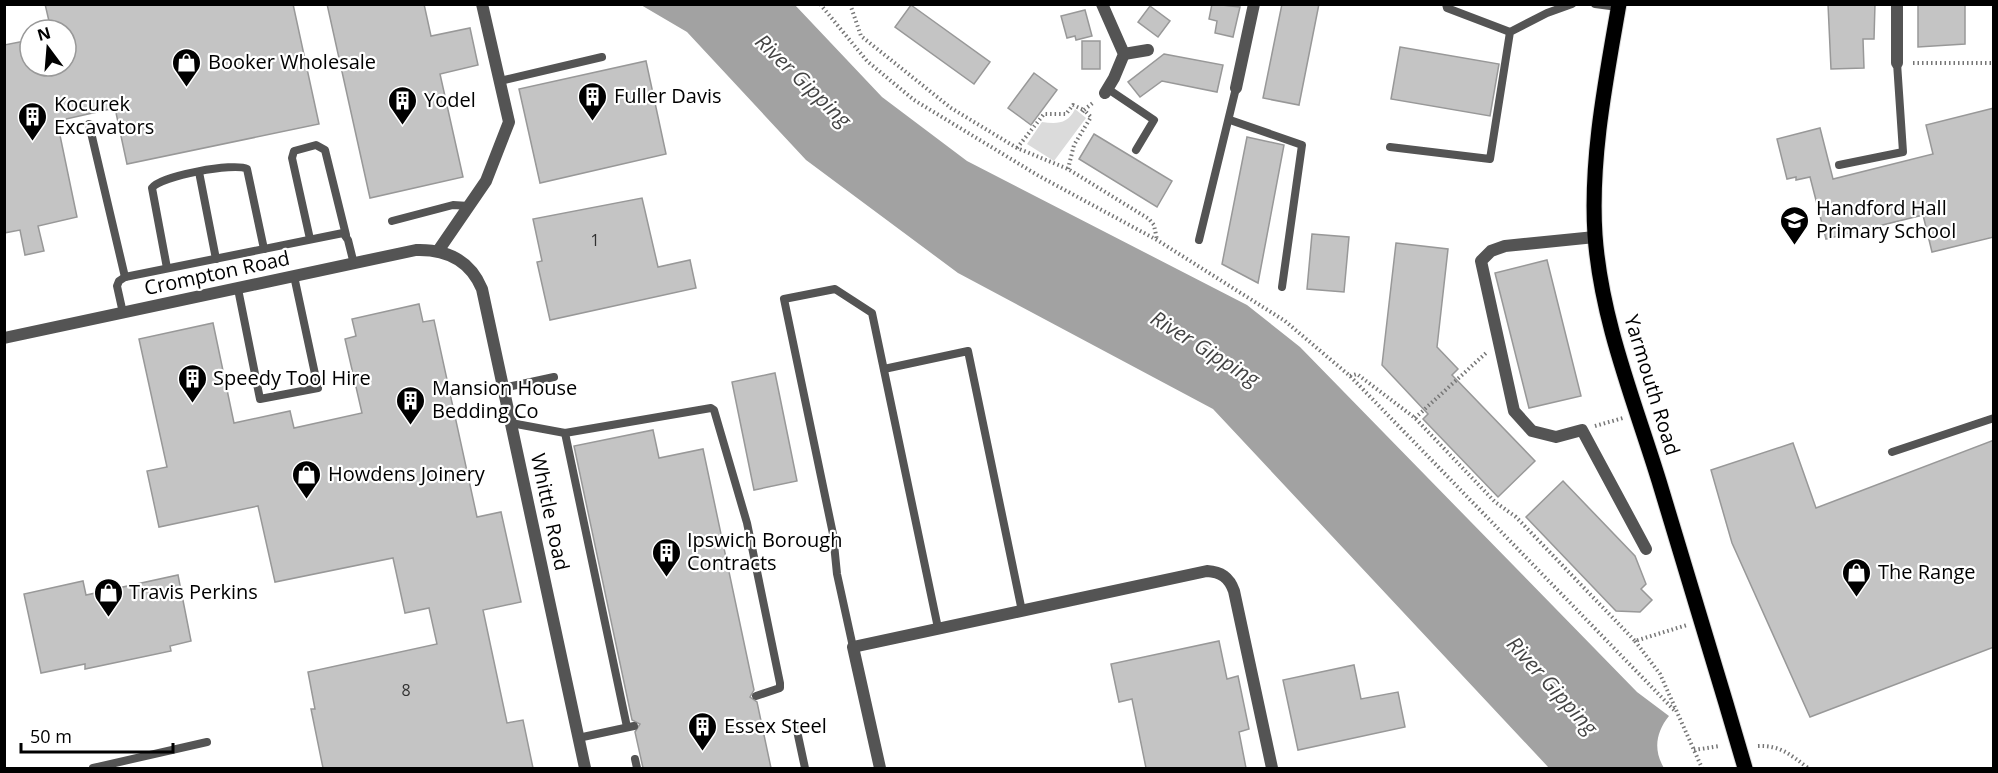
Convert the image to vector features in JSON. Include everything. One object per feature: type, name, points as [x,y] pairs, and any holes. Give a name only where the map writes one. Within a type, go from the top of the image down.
[{"type":"main road","name":"Yarmouth Road","points":[[1618,6],[1595,173],[1595,237],[1606,305],[1620,361],[1743,762]]},
{"type":"street","points":[[438,251],[486,181],[509,122],[482,4]]},
{"type":"street","points":[[1102,4],[1124,54],[1106,91]]},
{"type":"street","points":[[1236,88],[1254,4]]},
{"type":"street","points":[[1897,4],[1897,63]]},
{"type":"street","points":[[1124,54],[1148,50]]},
{"type":"street","points":[[1595,237],[1505,246],[1491,251],[1481,261],[1514,411],[1532,430],[1556,437],[1582,430],[1646,549]]},
{"type":"street","name":"Crompton Road","points":[[4,338],[416,250],[438,251]]},
{"type":"street","name":"Whittle Road","points":[[438,251],[464,262],[478,280],[585,768]]},
{"type":"street","points":[[880,768],[853,646],[1207,572],[1222,574],[1234,591],[1272,768]]},
{"type":"lane","points":[[1446,4],[1448,8],[1510,32],[1546,13],[1572,4]]},
{"type":"lane","points":[[1595,4],[1618,6]]},
{"type":"lane","points":[[1390,147],[1490,159],[1510,32]]},
{"type":"lane","points":[[500,81],[602,57]]},
{"type":"lane","points":[[1839,165],[1904,152],[1897,63]]},
{"type":"lane","points":[[1199,240],[1236,88]]},
{"type":"lane","points":[[1106,91],[1154,120],[1136,150]]},
{"type":"lane","points":[[1230,120],[1302,146],[1282,287]]},
{"type":"lane","points":[[89,124],[125,277]]},
{"type":"lane","points":[[310,239],[292,158],[294,151],[316,145],[325,150],[354,264]]},
{"type":"lane","points":[[167,268],[152,188],[161,180],[199,172],[236,165],[247,169],[264,249]]},
{"type":"lane","points":[[199,172],[216,259]]},
{"type":"lane","points":[[392,221],[453,206],[469,206]]},
{"type":"lane","points":[[123,313],[117,286],[119,280],[125,277],[310,239],[343,233],[346,235]]},
{"type":"lane","points":[[238,289],[260,399],[318,388],[294,276]]},
{"type":"lane","points":[[853,646],[837,574],[833,534],[784,299],[835,288],[872,313],[938,628]]},
{"type":"lane","points":[[884,369],[968,351],[1022,611]]},
{"type":"lane","points":[[503,388],[554,376]]},
{"type":"lane","points":[[511,423],[565,434],[711,408],[714,410],[747,523],[780,682],[780,688],[777,691],[756,696]]},
{"type":"lane","points":[[1892,452],[1994,418]]},
{"type":"lane","points":[[565,434],[630,726],[578,738]]},
{"type":"lane","points":[[796,726],[805,768]]},
{"type":"lane","points":[[93,768],[207,742]]},
{"type":"lane","points":[[635,759],[637,768]]},
{"type":"path","points":[[820,4],[867,61],[914,100],[1039,176],[1157,240],[1285,321],[1350,376],[1674,710]]},
{"type":"path","points":[[850,4],[861,36],[951,108],[1017,148],[1068,169],[1149,219],[1156,230],[1157,240]]},
{"type":"path","points":[[1897,63],[1994,63]]},
{"type":"path","points":[[1082,112],[1106,91]]},
{"type":"path","points":[[1017,148],[1044,114],[1066,114],[1073,105],[1091,117],[1074,145],[1068,169]]},
{"type":"path","points":[[1414,418],[1498,342]]},
{"type":"path","points":[[1350,376],[1357,374],[1414,418],[1495,502],[1516,517],[1635,641],[1660,674],[1674,710],[1702,768]]},
{"type":"path","points":[[1582,430],[1623,418]]},
{"type":"path","points":[[1635,641],[1688,624]]},
{"type":"path","points":[[1758,746],[1770,745],[1785,750],[1808,768]]},
{"type":"path","points":[[1694,750],[1720,746]]},
{"type":"shaded area","points":[[1075,109],[1086,118],[1054,161],[1027,144],[1042,122],[1062,122],[1069,118]]},
{"type":"water","name":"River Gipping","points":[[641,5],[795,5],[882,97],[967,161],[1247,305],[1300,347],[1637,692],[1669,716],[1661,728],[1657,748],[1664,768],[1549,768],[1213,409],[958,273],[806,160],[687,32]]},
{"type":"building","name":"Booker Wholesale","points":[[45,4],[293,4],[319,124],[127,164],[115,108],[57,121],[77,217],[38,226],[44,251],[25,255],[20,230],[4,233],[4,45],[18,42],[18,78],[78,78],[78,18],[48,18]]},
{"type":"building","name":"Yodel","points":[[327,4],[424,4],[431,36],[470,28],[478,65],[440,74],[463,177],[370,198]]},
{"type":"building","points":[[1212,4],[1240,7],[1233,37],[1215,33],[1217,21],[1209,19]]},
{"type":"building","points":[[1282,4],[1319,4],[1299,105],[1263,98]]},
{"type":"building","points":[[1828,4],[1875,4],[1874,39],[1863,39],[1864,68],[1831,69]]},
{"type":"building","points":[[1918,4],[1965,4],[1965,44],[1918,47]]},
{"type":"building","points":[[911,5],[990,62],[974,84],[895,27]]},
{"type":"building","points":[[1150,6],[1170,21],[1158,37],[1138,22]]},
{"type":"building","points":[[1085,10],[1092,36],[1076,40],[1075,36],[1067,38],[1061,16]]},
{"type":"building","points":[[1082,41],[1100,41],[1100,69],[1082,69]]},
{"type":"building","points":[[1400,47],[1499,64],[1490,116],[1391,99]]},
{"type":"building","points":[[1164,54],[1223,65],[1217,92],[1162,81],[1140,97],[1128,82]]},
{"type":"building","name":"Fuller Davis","points":[[646,61],[666,154],[540,183],[519,89]]},
{"type":"building","points":[[1034,73],[1057,90],[1031,125],[1008,108]]},
{"type":"building","points":[[1994,108],[1994,237],[1932,252],[1923,215],[1826,239],[1810,177],[1787,179],[1777,139],[1820,128],[1833,179],[1933,154],[1926,125]]},
{"type":"building","points":[[1094,134],[1172,181],[1157,207],[1079,159]]},
{"type":"building","points":[[1247,137],[1284,145],[1258,283],[1222,264]]},
{"type":"building","points":[[642,198],[658,267],[690,260],[696,288],[550,320],[537,262],[542,261],[533,219]]},
{"type":"building","points":[[1312,234],[1349,237],[1344,292],[1307,289]]},
{"type":"building","points":[[1396,243],[1448,249],[1437,347],[1458,369],[1452,375],[1535,461],[1498,497],[1423,419],[1428,414],[1382,365]]},
{"type":"building","points":[[1547,260],[1581,396],[1529,408],[1495,273]]},
{"type":"building","points":[[419,304],[423,322],[434,320],[477,517],[501,512],[521,602],[483,610],[507,723],[523,720],[533,768],[323,768],[311,709],[315,709],[308,672],[437,644],[429,608],[405,613],[393,558],[275,582],[258,506],[159,527],[147,471],[167,467],[139,339],[213,323],[234,423],[290,411],[294,428],[362,413],[345,339],[356,336],[352,319]]},
{"type":"building","points":[[775,373],[797,481],[754,490],[732,382]]},
{"type":"building","name":"Ipswich Borough Contracts","points":[[653,430],[659,458],[703,449],[754,690],[750,697],[757,702],[771,768],[643,768],[635,732],[640,724],[632,720],[574,446]]},
{"type":"building","name":"The Range","points":[[1994,440],[1994,647],[1810,717],[1732,543],[1711,470],[1793,443],[1816,508]]},
{"type":"building","points":[[1563,481],[1635,556],[1646,584],[1641,589],[1652,600],[1640,612],[1616,611],[1526,517]]},
{"type":"building","name":"Travis Perkins","points":[[178,575],[191,641],[170,646],[171,651],[85,669],[85,664],[41,673],[24,594],[83,581],[86,595]]},
{"type":"building","points":[[1219,641],[1227,679],[1238,676],[1249,729],[1239,732],[1246,768],[1146,768],[1132,699],[1119,702],[1111,664]]},
{"type":"building","points":[[1354,665],[1361,699],[1398,692],[1405,727],[1298,750],[1283,680]]},
{"type":"place","name":"Booker Wholesale","points":[[187,88]]},
{"type":"place","name":"Fuller Davis","points":[[593,122]]},
{"type":"place","name":"Yodel","points":[[403,126]]},
{"type":"place","name":"Kocurek Excavators","points":[[33,142]]},
{"type":"place","name":"Handford Hall Primary School","points":[[1795,246]]},
{"type":"place","name":"Speedy Tool Hire","points":[[192,404]]},
{"type":"place","name":"Mansion House Bedding Co","points":[[411,426]]},
{"type":"place","name":"Howdens Joinery","points":[[307,500]]},
{"type":"place","name":"Ipswich Borough Contracts","points":[[666,578]]},
{"type":"place","name":"The Range","points":[[1857,598]]},
{"type":"place","name":"Travis Perkins","points":[[108,618]]},
{"type":"place","name":"Essex Steel","points":[[703,752]]}]
